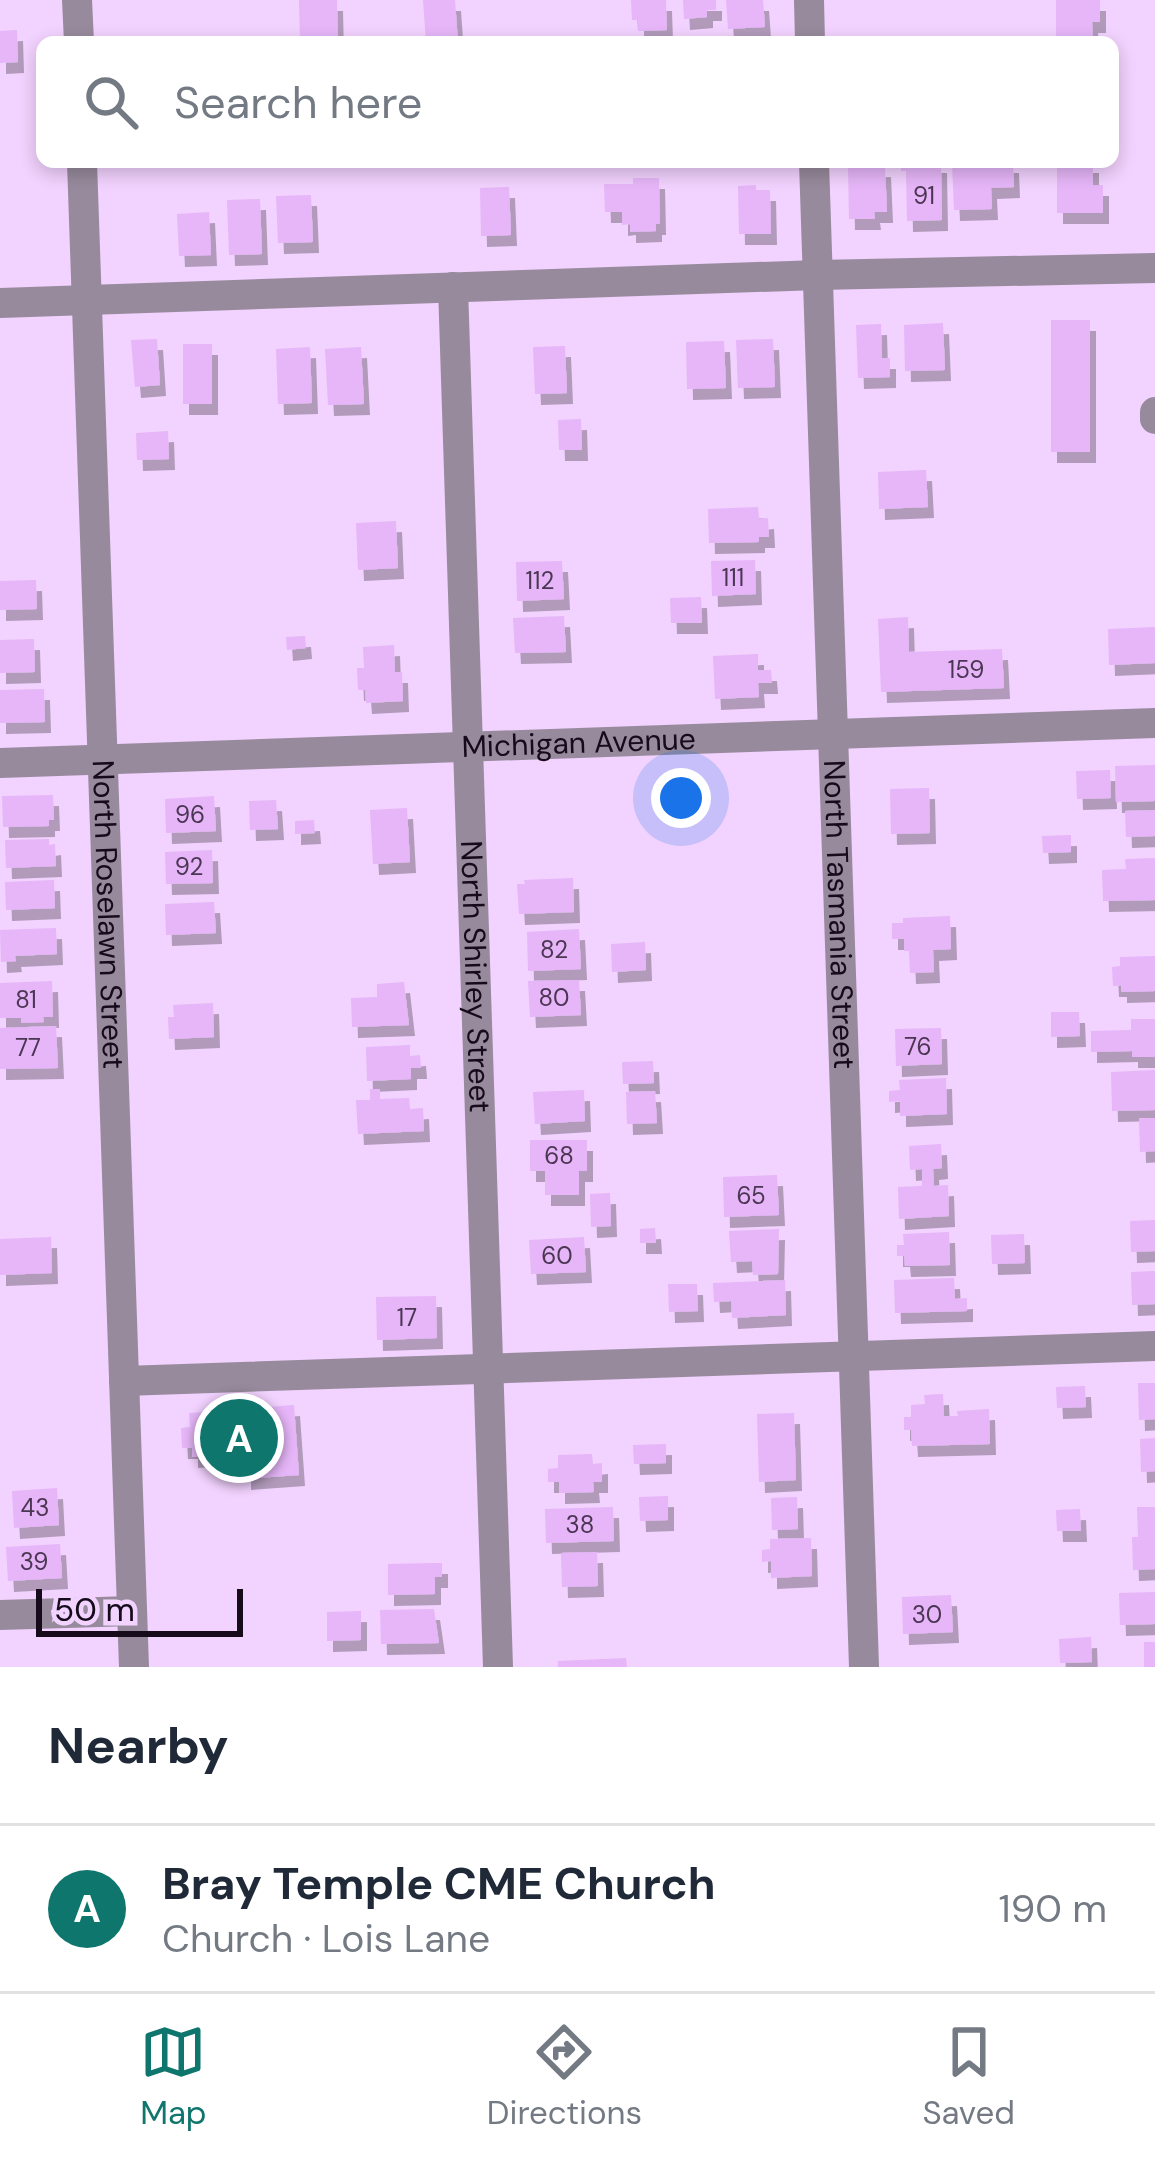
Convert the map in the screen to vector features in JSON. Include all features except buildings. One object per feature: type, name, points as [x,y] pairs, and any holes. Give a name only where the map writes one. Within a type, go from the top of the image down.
[{"type":"street","points":[[77,0],[79,36]]},
{"type":"street","points":[[808,0],[810,36]]},
{"type":"street","name":"North Roselawn Street","points":[[82,168],[134,1667]]},
{"type":"street","name":"North Tasmania Street","points":[[814,168],[865,1667]]},
{"type":"street","points":[[0,303],[1155,268]]},
{"type":"street","name":"North Shirley Street","points":[[453,287],[499,1667]]},
{"type":"street","name":"Michigan Avenue","points":[[0,763],[1155,723]]},
{"type":"street","points":[[124,1381],[1155,1346]]},
{"type":"street","points":[[0,1615],[132,1611]]},
{"type":"place","name":"Bray Temple CME Church","points":[[239,1438]]}]
